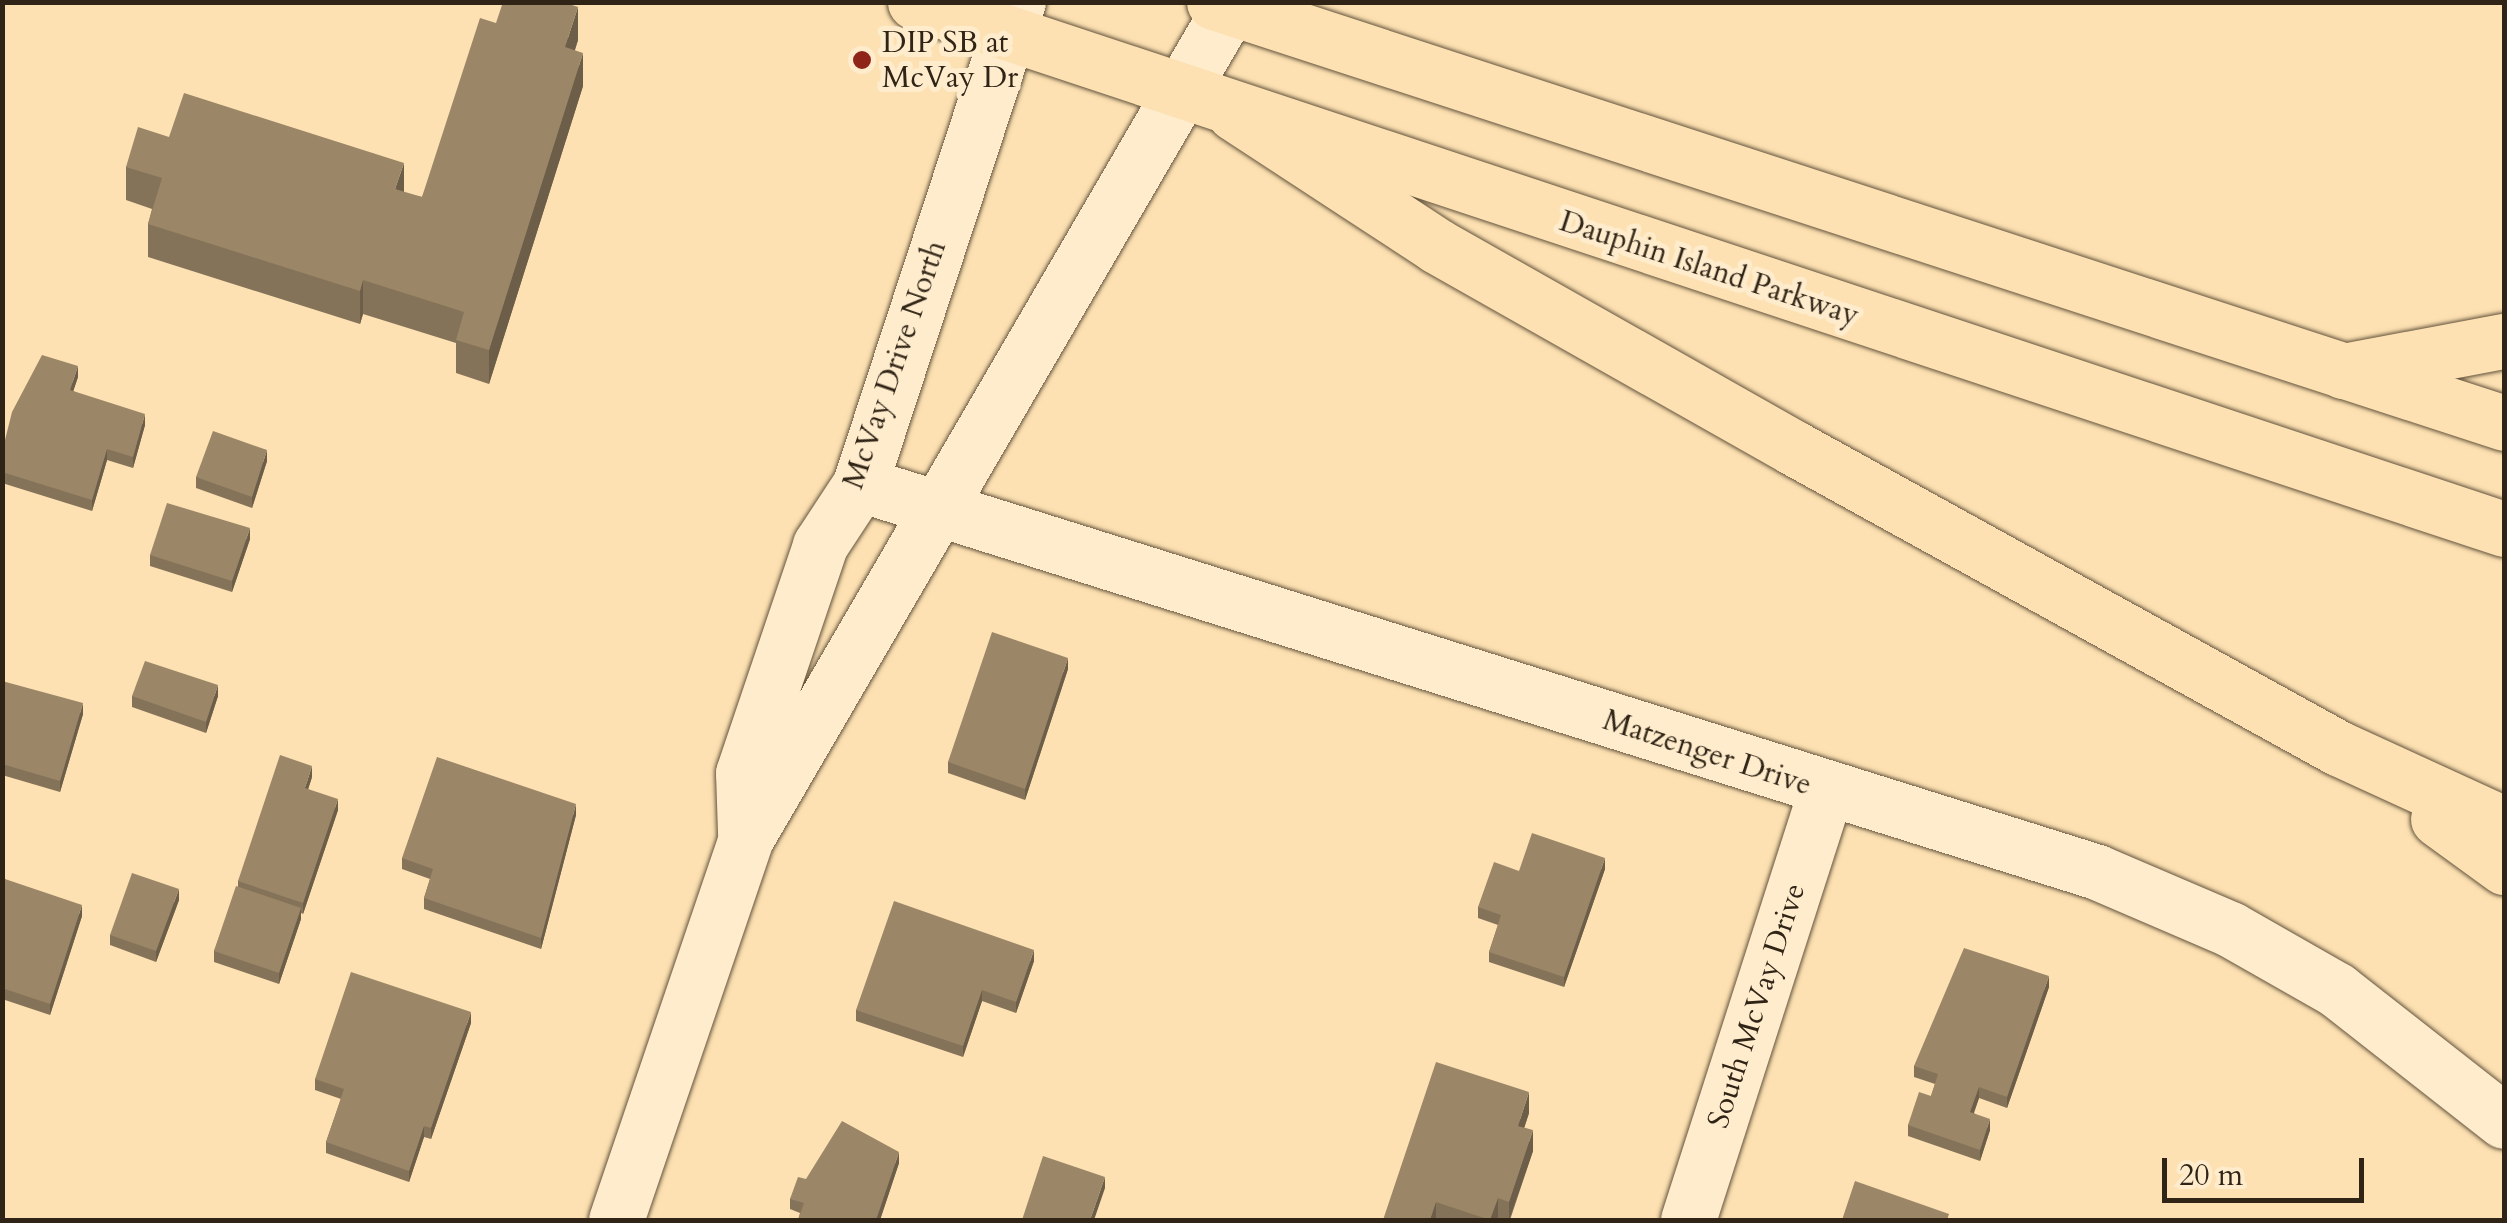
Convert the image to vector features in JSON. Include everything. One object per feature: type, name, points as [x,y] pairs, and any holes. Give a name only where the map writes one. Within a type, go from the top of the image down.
[{"type":"main road","name":"Dauphin Island Parkway","points":[[915,2],[1013,18],[1179,94],[1234,114],[2504,529]]},
{"type":"main road","points":[[1226,4],[2504,423]]},
{"type":"main road","points":[[1234,114],[1437,246],[2338,748],[2504,824]]},
{"type":"main road","points":[[2343,372],[2504,340]]},
{"type":"main road","points":[[2338,748],[2504,867]]},
{"type":"street","name":"McVay Drive North","points":[[616,1220],[746,840],[1179,94],[1226,4]]},
{"type":"street","name":"McVay Drive North","points":[[746,840],[744,774],[820,545],[860,484],[1013,18]]},
{"type":"street","name":"Matzenger Drive","points":[[860,484],[1826,791],[2097,872],[2230,929],[2337,990],[2504,1121]]},
{"type":"street","name":"South McVay Drive","points":[[1688,1220],[1826,791]]},
{"type":"building","points":[[503,2],[563,2],[578,7],[565,47],[583,53],[489,350],[456,340],[464,312],[363,280],[360,291],[148,224],[162,178],[126,167],[138,127],[169,137],[184,93],[404,163],[395,189],[422,197],[480,18],[496,23]]},
{"type":"building","points":[[42,355],[78,366],[70,390],[145,414],[133,457],[107,449],[92,500],[2,472],[2,452],[12,412]]},
{"type":"building","points":[[213,431],[267,450],[252,497],[196,477]]},
{"type":"building","points":[[167,503],[250,528],[232,581],[150,555]]},
{"type":"building","points":[[992,632],[1068,658],[1025,789],[948,762]]},
{"type":"building","points":[[145,661],[218,685],[206,722],[132,696]]},
{"type":"building","points":[[2,681],[83,703],[60,781],[2,764]]},
{"type":"building","points":[[280,755],[312,766],[305,788],[338,799],[303,903],[238,881]]},
{"type":"building","points":[[437,757],[576,804],[541,938],[424,898],[433,869],[402,858]]},
{"type":"building","points":[[1532,833],[1605,858],[1564,977],[1489,952],[1501,915],[1478,907],[1494,862],[1519,871]]},
{"type":"building","points":[[132,873],[179,889],[156,951],[110,935]]},
{"type":"building","points":[[2,878],[82,905],[50,1004],[2,988]]},
{"type":"building","points":[[236,886],[301,908],[279,973],[214,951]]},
{"type":"building","points":[[894,901],[1034,950],[1016,1002],[982,990],[963,1046],[856,1010]]},
{"type":"building","points":[[1964,948],[2049,976],[2007,1097],[1979,1087],[1970,1112],[1990,1119],[1980,1150],[1908,1125],[1919,1092],[1931,1096],[1938,1074],[1914,1066]]},
{"type":"building","points":[[351,972],[471,1012],[431,1128],[424,1126],[409,1171],[326,1142],[344,1089],[315,1079]]},
{"type":"building","points":[[1436,1062],[1529,1092],[1518,1126],[1533,1130],[1509,1202],[1498,1198],[1490,1220],[1436,1202],[1430,1220],[1383,1220]]},
{"type":"building","points":[[842,1121],[899,1152],[876,1220],[798,1220],[804,1203],[790,1199],[798,1177],[806,1179]]},
{"type":"building","points":[[1043,1156],[1105,1177],[1090,1220],[1022,1220]]},
{"type":"building","points":[[1855,1181],[1949,1214],[1947,1220],[1842,1220]]},
{"type":"place","name":"DIP SB at McVay Dr","points":[[862,60]]}]
